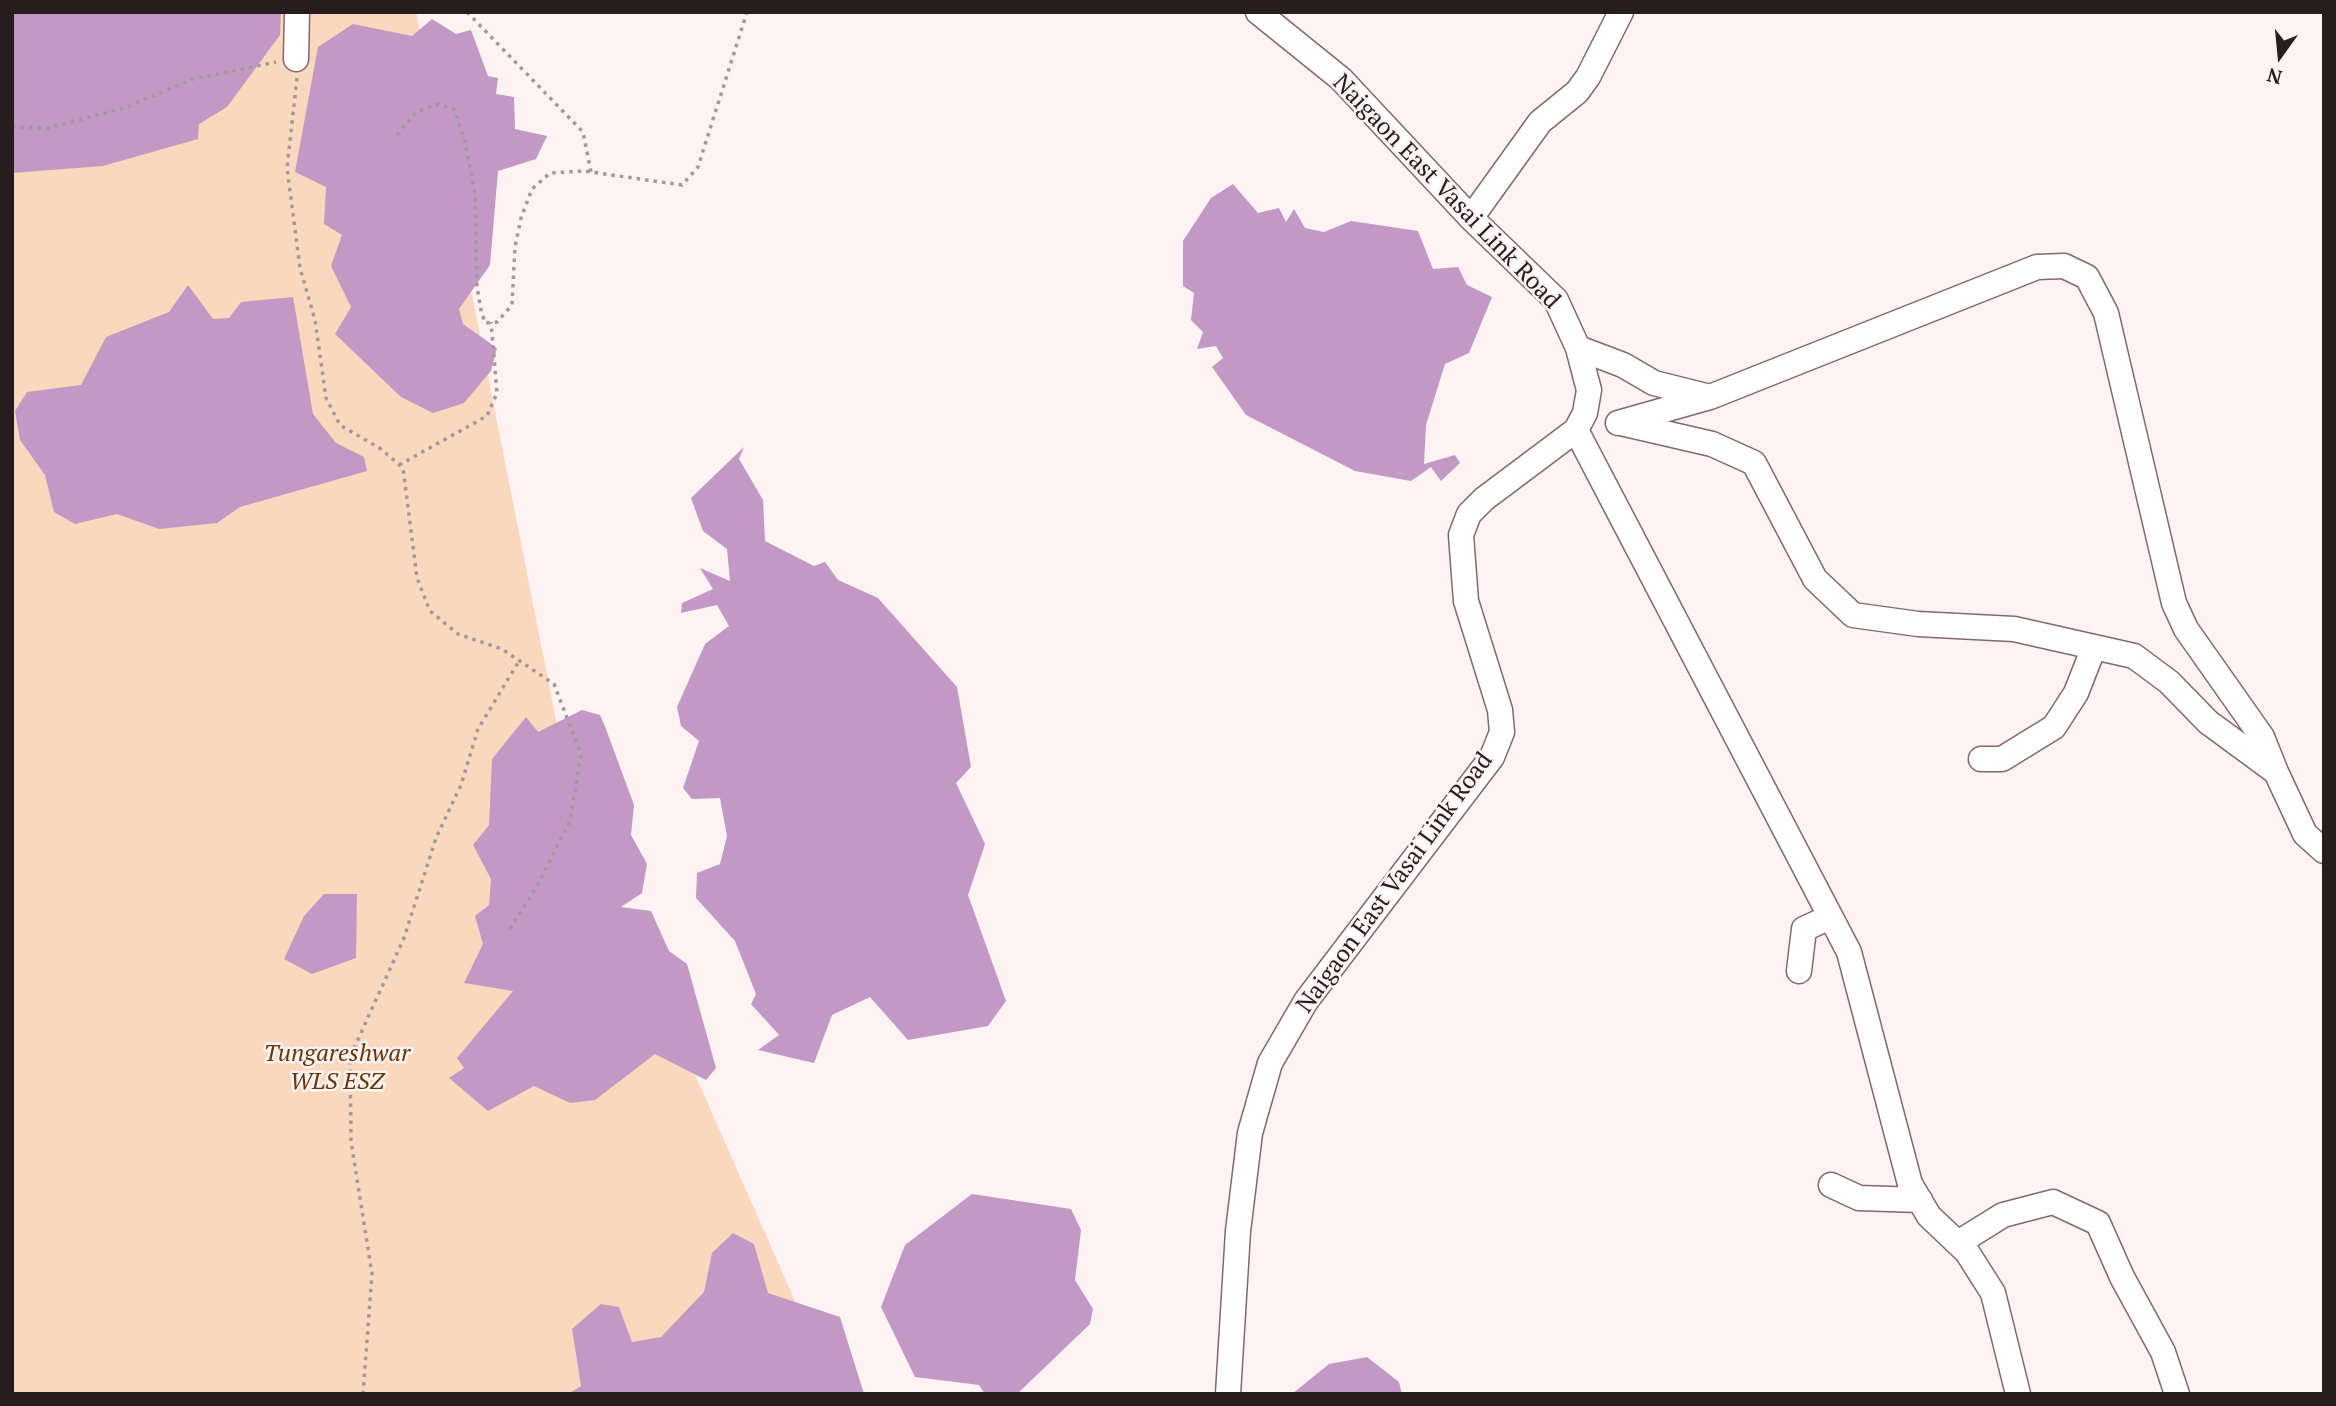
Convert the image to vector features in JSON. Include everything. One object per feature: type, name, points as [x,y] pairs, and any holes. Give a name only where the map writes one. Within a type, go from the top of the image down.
[{"type":"street","points":[[296,59],[297,12]]},
{"type":"street","name":"Naigaon East Vasai Link Road","points":[[1228,1394],[1238,1231],[1250,1133],[1270,1063],[1306,1000],[1492,757],[1502,732],[1500,710],[1466,601],[1461,536],[1469,513],[1581,422],[1589,390],[1578,348],[1556,300],[1471,218],[1341,79],[1258,12]]},
{"type":"street","points":[[1471,218],[1540,122],[1577,92],[1588,77],[1621,12]]},
{"type":"street","points":[[1618,423],[1710,397],[2037,267],[2064,266],[2087,277],[2106,313],[2174,603],[2186,629],[2262,737],[2305,834],[2324,851]]},
{"type":"street","points":[[1578,348],[1623,365],[1654,383],[1710,397]]},
{"type":"street","points":[[2018,1394],[1993,1293],[1967,1252],[1929,1216],[1910,1184],[1849,952],[1581,422],[1618,423],[1712,444],[1754,463],[1815,579],[1853,615],[1918,624],[2014,629],[2134,656],[2169,682],[2208,722],[2276,772]]},
{"type":"street","points":[[1981,759],[2002,759],[2054,727],[2076,693],[2094,647]]},
{"type":"street","points":[[1799,971],[1804,929],[1830,917]]},
{"type":"street","points":[[1832,1185],[1859,1198],[1920,1200]]},
{"type":"street","points":[[1958,1243],[2003,1215],[2053,1202],[2098,1223],[2122,1277],[2163,1352],[2177,1394]]},
{"type":"path","points":[[467,12],[583,132],[591,172]]},
{"type":"path","points":[[397,135],[416,111],[438,104],[454,109],[465,141],[475,194],[479,298],[485,323],[497,322],[512,305],[515,247],[532,189],[550,173],[591,172],[682,185],[698,167],[747,12]]},
{"type":"path","points":[[12,127],[48,128],[124,108],[193,79],[296,59],[297,91],[287,168],[300,268],[315,320],[326,398],[340,425],[381,449],[403,468],[417,578],[430,611],[458,634],[502,649],[554,684],[581,754],[570,821],[537,886],[510,929]]},
{"type":"path","points":[[399,465],[487,416],[496,393],[491,322]]},
{"type":"path","points":[[362,1394],[372,1274],[351,1141],[350,1057],[404,938],[436,838],[461,785],[478,729],[519,661]]},
{"type":"path","points":[[2217,1394],[2237,1394]]},
{"type":"green space","name":"Tungareshwar WLS ESZ","points":[[12,12],[416,12],[570,791],[836,1394],[12,1394]]},
{"type":"shaded area","points":[[12,12],[281,12],[280,35],[227,107],[199,124],[198,139],[103,166],[12,173]]},
{"type":"shaded area","points":[[432,19],[456,34],[471,30],[488,76],[498,78],[496,94],[514,97],[515,129],[547,136],[536,159],[498,171],[490,265],[459,309],[463,324],[497,348],[491,371],[464,403],[433,413],[401,397],[335,334],[351,307],[331,266],[342,235],[324,224],[326,187],[295,172],[318,47],[353,24],[412,36]]},
{"type":"shaded area","points":[[1233,184],[1258,213],[1279,208],[1286,222],[1294,209],[1305,228],[1324,232],[1351,221],[1418,231],[1433,269],[1458,267],[1467,285],[1492,297],[1469,353],[1445,364],[1426,425],[1424,464],[1455,455],[1460,463],[1441,481],[1431,467],[1411,481],[1355,471],[1246,415],[1212,367],[1223,358],[1216,346],[1197,349],[1203,332],[1191,320],[1194,293],[1183,286],[1183,241],[1211,198]]},
{"type":"shaded area","points":[[188,285],[213,319],[229,318],[241,302],[293,297],[313,414],[336,443],[364,457],[367,471],[240,507],[217,523],[159,529],[117,514],[75,524],[54,512],[45,475],[20,440],[15,411],[27,392],[81,385],[106,337],[169,312]]},
{"type":"shaded area","points":[[744,447],[739,459],[763,500],[765,541],[814,566],[825,562],[838,580],[878,598],[957,687],[971,767],[956,783],[985,844],[968,895],[1006,1001],[988,1026],[908,1040],[870,997],[832,1015],[814,1063],[758,1050],[779,1035],[751,1004],[756,994],[735,941],[696,898],[697,873],[720,864],[727,836],[720,798],[692,799],[683,788],[699,741],[681,726],[677,707],[705,644],[729,626],[717,605],[681,613],[682,603],[713,589],[700,568],[730,581],[727,549],[703,531],[691,498]]},
{"type":"shaded area","points":[[582,710],[600,715],[606,729],[634,805],[631,835],[647,864],[642,893],[621,907],[651,911],[669,951],[687,964],[716,1068],[706,1080],[655,1054],[595,1100],[570,1103],[534,1086],[488,1111],[449,1078],[464,1068],[457,1058],[513,991],[464,983],[483,944],[475,916],[489,905],[491,879],[473,845],[489,825],[492,759],[526,717],[538,732]]},
{"type":"shaded area","points":[[324,894],[357,894],[356,958],[312,974],[284,959],[304,916]]},
{"type":"shaded area","points":[[972,1194],[1071,1209],[1081,1230],[1075,1280],[1093,1309],[1090,1324],[1017,1394],[985,1394],[979,1385],[915,1377],[881,1307],[905,1245]]},
{"type":"shaded area","points":[[733,1233],[754,1244],[768,1293],[840,1317],[864,1394],[568,1394],[581,1386],[572,1329],[601,1304],[619,1307],[632,1342],[661,1337],[704,1292],[712,1253]]},
{"type":"shaded area","points":[[1367,1357],[1399,1382],[1402,1394],[1292,1394],[1329,1364]]}]
